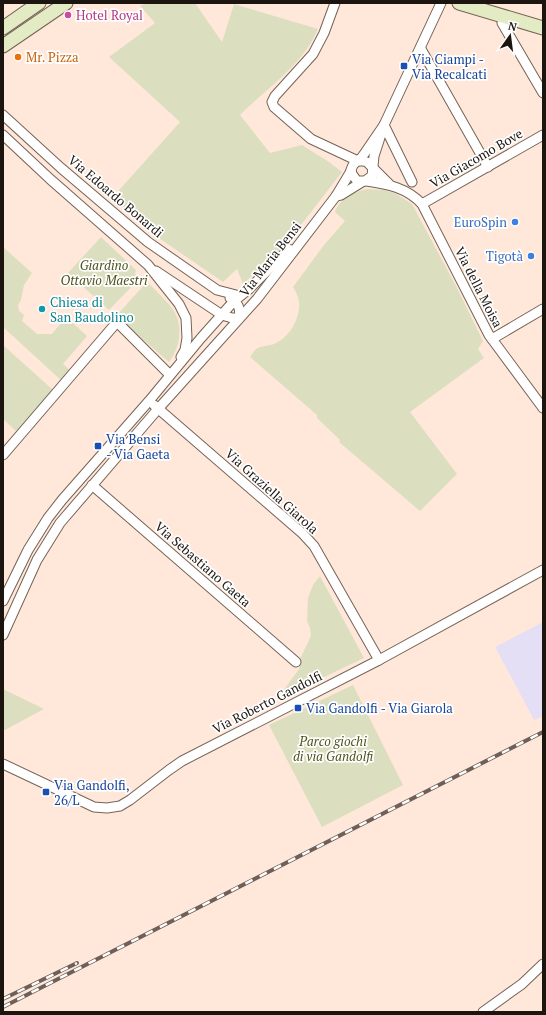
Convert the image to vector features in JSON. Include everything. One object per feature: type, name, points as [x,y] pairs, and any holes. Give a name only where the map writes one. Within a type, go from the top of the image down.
[{"type":"main road","points":[[3,28],[39,3]]},
{"type":"main road","points":[[3,46],[66,3]]},
{"type":"main road","points":[[458,3],[543,28]]},
{"type":"street","points":[[335,3],[324,33],[313,54],[275,96],[272,102],[274,106],[311,139],[339,154],[358,161],[366,161],[372,168]]},
{"type":"street","points":[[336,196],[341,195],[372,176],[374,153],[384,125],[421,49],[441,3]]},
{"type":"street","points":[[504,16],[502,23],[543,93]]},
{"type":"street","points":[[421,49],[488,166]]},
{"type":"street","name":"Via Edoardo Bonardi","points":[[3,115],[61,168],[148,242],[217,290],[237,298]]},
{"type":"street","points":[[313,226],[336,196],[353,165],[358,161],[384,125]]},
{"type":"street","points":[[384,125],[412,182]]},
{"type":"street","points":[[3,135],[50,179],[148,265],[222,315],[232,318],[239,318],[237,298]]},
{"type":"street","name":"Via Giacomo Bove","points":[[422,204],[543,135]]},
{"type":"street","points":[[339,154],[351,170],[354,178],[365,181]]},
{"type":"street","name":"Via della Moisa","points":[[372,168],[389,184]]},
{"type":"street","name":"Via della Moisa","points":[[365,181],[389,184],[411,194],[422,204],[492,339],[543,408]]},
{"type":"street","name":"Via Maria Bensi","points":[[3,601],[23,558],[53,512],[237,298],[248,290],[313,226]]},
{"type":"street","name":"Via Maria Bensi","points":[[3,635],[28,577],[62,520],[158,409],[257,299],[313,226]]},
{"type":"street","points":[[3,456],[117,322],[170,375],[183,354],[186,345],[186,318],[179,304],[148,265]]},
{"type":"street","points":[[492,339],[543,309]]},
{"type":"street","name":"Via Graziella Giarola","points":[[150,401],[302,533],[314,546],[379,660]]},
{"type":"street","name":"Via Sebastiano Gaeta","points":[[92,486],[296,662]]},
{"type":"street","name":"Via Roberto Gandolfi","points":[[3,764],[94,807],[107,808],[120,806],[182,761],[379,660],[543,570]]},
{"type":"street","points":[[483,1012],[522,984],[543,964]]},
{"type":"shaded area","points":[[543,622],[543,716],[534,720],[495,647]]},
{"type":"green space","points":[[145,3],[195,3],[222,42],[234,4],[318,29],[303,54],[294,65],[240,115],[270,153],[302,145],[342,172],[280,250],[243,284],[237,269],[223,282],[153,234],[112,198],[180,122],[109,57],[155,23],[140,6]]},
{"type":"green space","points":[[366,189],[384,190],[395,193],[412,204],[456,286],[483,341],[478,349],[484,358],[410,412],[457,474],[420,511],[339,442],[340,440],[317,418],[317,415],[250,357],[257,349],[274,344],[289,333],[297,318],[299,305],[298,297],[293,287],[324,245],[345,221],[335,212],[337,207],[343,200],[356,192]]},
{"type":"green space","name":"Giardino Ottavio Maestri","points":[[101,237],[136,270],[135,274],[139,279],[109,310],[68,273]]},
{"type":"green space","points":[[3,247],[32,273],[24,285],[21,300],[18,305],[19,311],[24,315],[22,321],[37,334],[52,334],[66,317],[87,336],[63,364],[72,372],[63,382],[3,327]]},
{"type":"green space","name":"Giardino Ottavio Maestri","points":[[147,282],[171,307],[178,320],[178,342],[169,362],[116,316]]},
{"type":"green space","points":[[3,345],[53,390],[16,431],[3,419]]},
{"type":"green space","name":"Parco giochi di via Gandolfi","points":[[320,576],[364,658],[280,698],[283,691],[299,669],[301,657],[311,636],[307,621],[308,598],[313,585]]},
{"type":"green space","name":"Parco giochi di via Gandolfi","points":[[353,685],[403,785],[322,827],[269,725]]},
{"type":"green space","points":[[3,689],[44,709],[3,731]]},
{"type":"railway","points":[[3,1007],[543,732]]},
{"type":"railway","points":[[3,999],[77,963]]},
{"type":"place","name":"Hotel Royal","points":[[68,15]]},
{"type":"place","name":"Mr. Pizza","points":[[18,57]]},
{"type":"place","name":"Via Ciampi - Via Recalcati","points":[[404,66]]},
{"type":"place","name":"EuroSpin","points":[[515,222]]},
{"type":"place","name":"Tigotà","points":[[531,256]]},
{"type":"place","name":"Chiesa di San Baudolino","points":[[42,309]]},
{"type":"place","name":"Via Bensi - Via Gaeta","points":[[98,446]]},
{"type":"place","name":"Via Gandolfi - Via Giarola","points":[[298,708]]},
{"type":"place","name":"Via Gandolfi, 26/L","points":[[46,792]]}]
